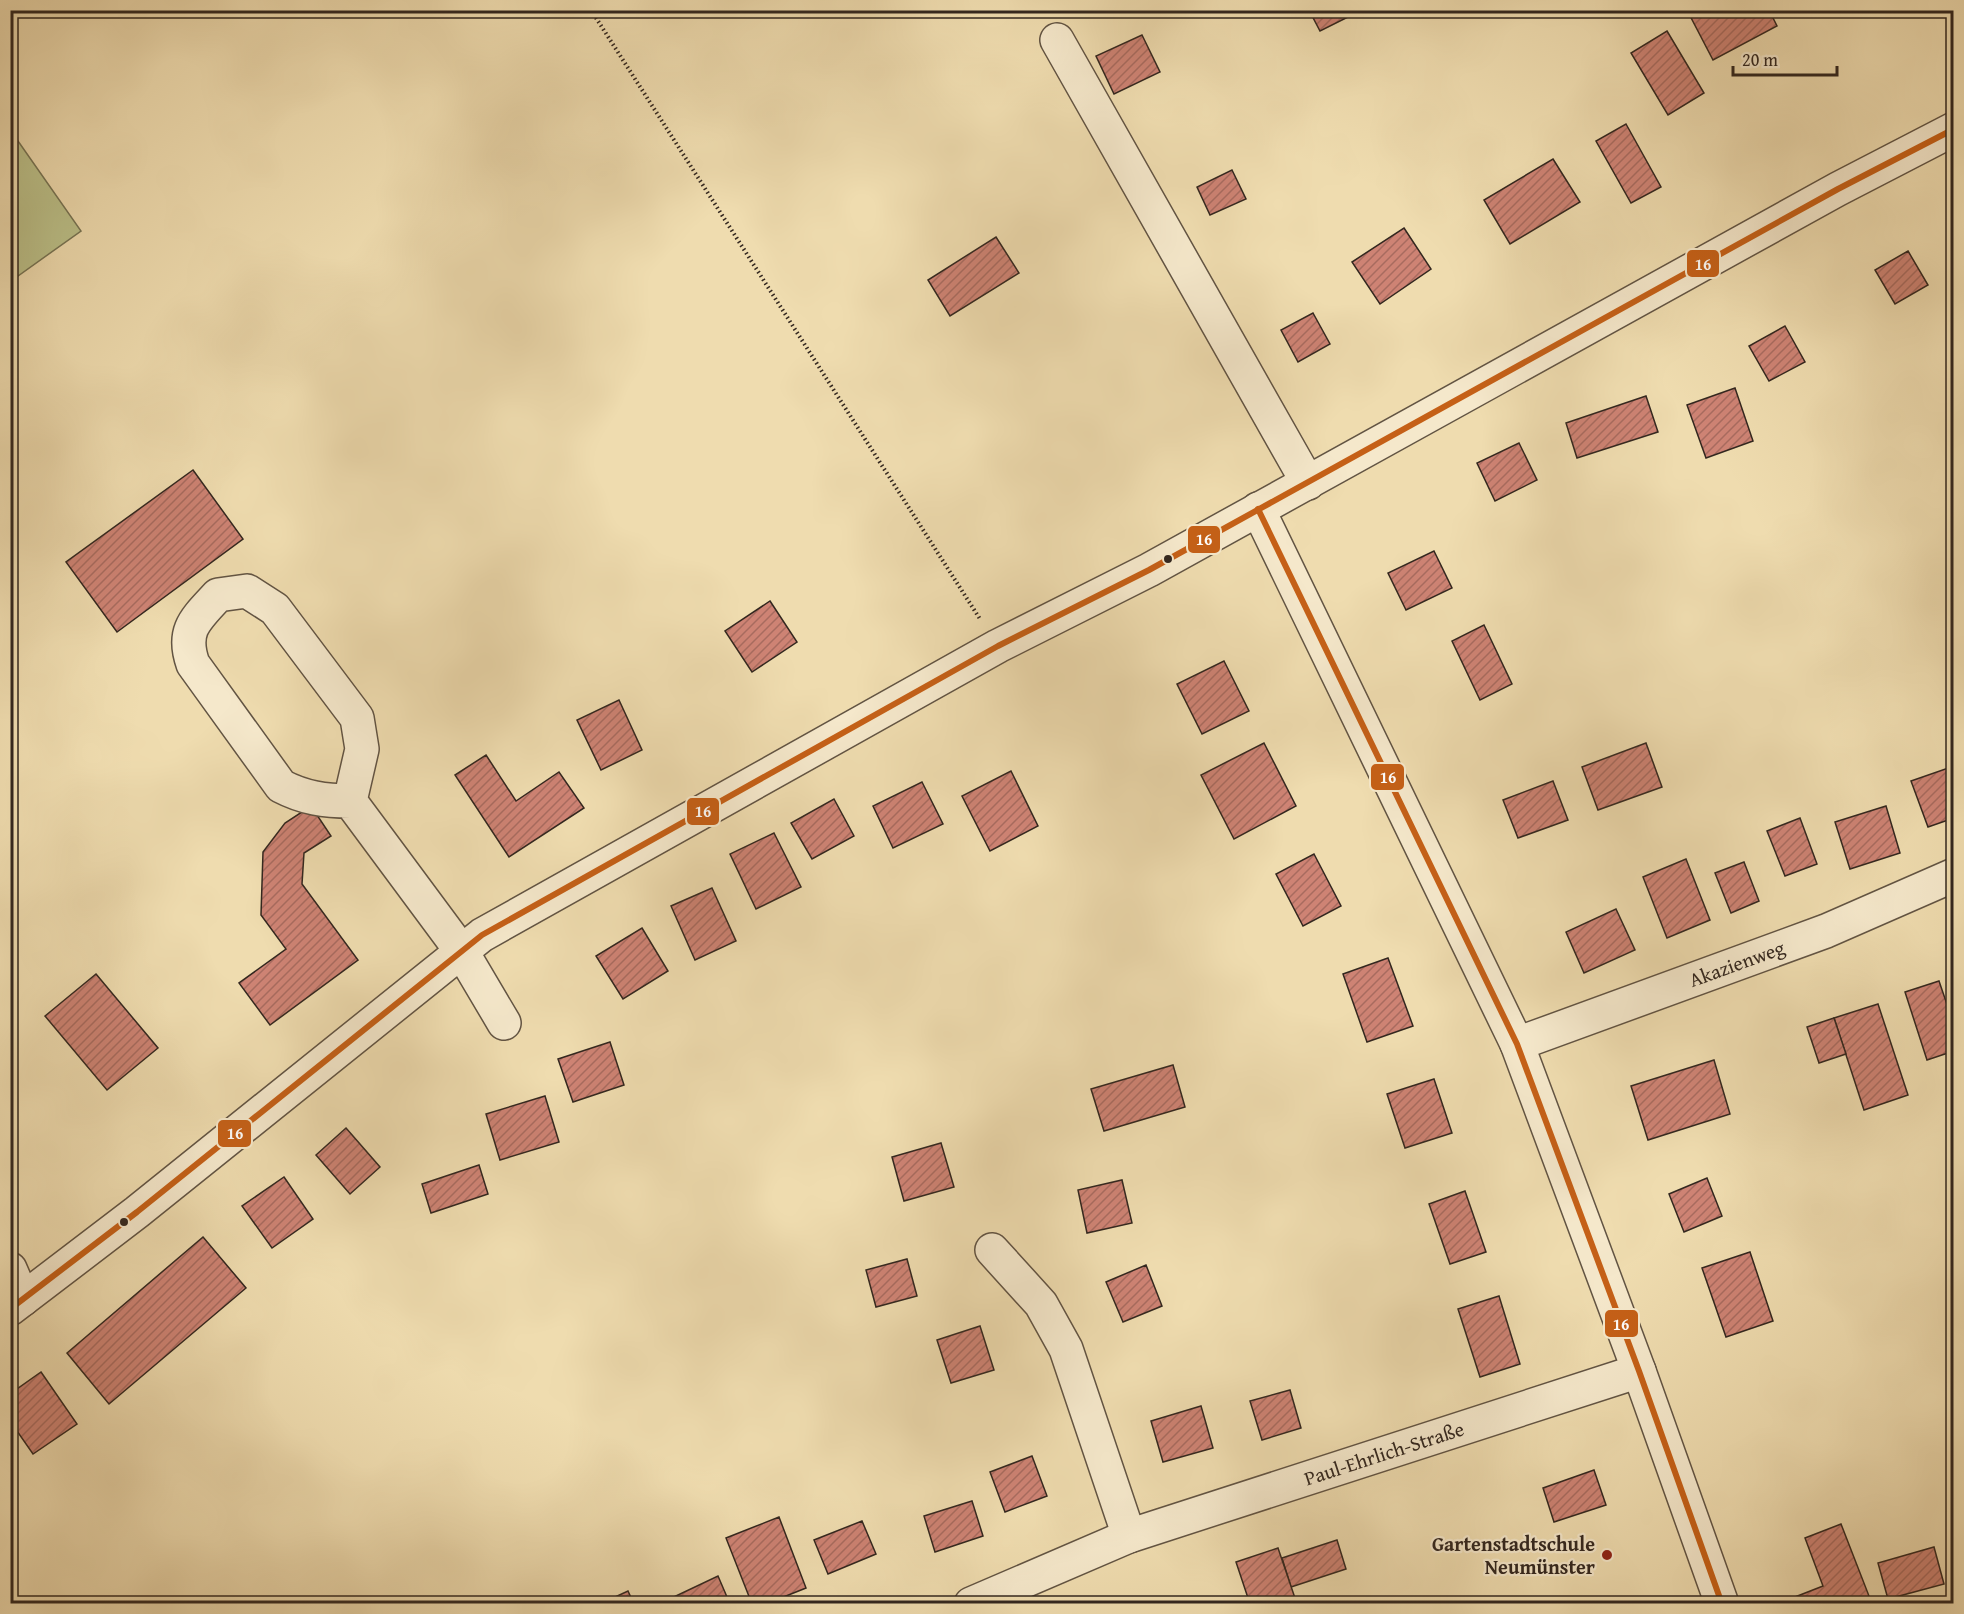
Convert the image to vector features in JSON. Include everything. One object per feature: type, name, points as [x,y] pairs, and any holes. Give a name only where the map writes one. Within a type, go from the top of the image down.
[{"type":"street","points":[[1057,40],[1308,483]]},
{"type":"street","points":[[10,1269],[17,1304],[146,1205],[482,935],[998,646],[1149,570],[1838,189],[1953,129]]},
{"type":"street","points":[[1258,509],[1517,1044],[1640,1371],[1722,1604]]},
{"type":"street","points":[[351,801],[329,801],[302,796],[281,786],[193,664],[187,648],[192,623],[218,595],[247,591],[275,609],[357,718],[362,749],[351,801],[462,952],[504,1023]]},
{"type":"street","name":"Akazienweg","points":[[1517,1044],[1826,931],[1953,875]]},
{"type":"street","points":[[992,1250],[1041,1304],[1066,1349],[1129,1536]]},
{"type":"street","name":"Paul-Ehrlich-Straße","points":[[971,1604],[1129,1536],[1640,1371]]},
{"type":"path","points":[[591,10],[998,646]]},
{"type":"green space","points":[[11,131],[81,231],[10,281]]},
{"type":"building","points":[[1309,10],[1362,10],[1320,31]]},
{"type":"building","points":[[1687,10],[1769,10],[1777,26],[1713,60]]},
{"type":"building","points":[[1667,31],[1704,93],[1668,115],[1631,53]]},
{"type":"building","points":[[1142,35],[1160,72],[1114,94],[1096,56]]},
{"type":"building","points":[[1626,124],[1661,187],[1631,203],[1596,141]]},
{"type":"building","points":[[1553,159],[1580,202],[1510,244],[1484,200]]},
{"type":"building","points":[[1232,170],[1246,199],[1210,215],[1197,187]]},
{"type":"building","points":[[1404,228],[1431,269],[1380,304],[1352,262]]},
{"type":"building","points":[[996,237],[1019,273],[950,316],[928,280]]},
{"type":"building","points":[[1908,251],[1928,285],[1895,304],[1875,270]]},
{"type":"building","points":[[1313,313],[1330,344],[1298,362],[1281,330]]},
{"type":"building","points":[[1785,326],[1805,362],[1769,381],[1749,346]]},
{"type":"building","points":[[1735,388],[1753,441],[1706,458],[1687,405]]},
{"type":"building","points":[[1646,396],[1658,432],[1577,458],[1566,423]]},
{"type":"building","points":[[1519,443],[1537,480],[1495,501],[1477,463]]},
{"type":"building","points":[[193,470],[243,539],[117,632],[66,562]]},
{"type":"building","points":[[1434,551],[1452,588],[1406,610],[1388,573]]},
{"type":"building","points":[[770,601],[797,642],[752,672],[725,631]]},
{"type":"building","points":[[1484,625],[1512,684],[1480,700],[1452,641]]},
{"type":"building","points":[[1224,661],[1249,711],[1202,734],[1177,684]]},
{"type":"building","points":[[619,700],[642,750],[601,770],[577,720]]},
{"type":"building","points":[[1264,743],[1296,806],[1234,839],[1201,775]]},
{"type":"building","points":[[1646,743],[1662,787],[1598,810],[1582,767]]},
{"type":"building","points":[[486,755],[516,801],[559,772],[584,808],[509,857],[455,775]]},
{"type":"building","points":[[1954,766],[1954,818],[1928,827],[1911,781]]},
{"type":"building","points":[[1011,771],[1038,826],[990,851],[962,796]]},
{"type":"building","points":[[1553,781],[1568,820],[1518,838],[1503,800]]},
{"type":"building","points":[[922,782],[943,824],[893,848],[873,806]]},
{"type":"building","points":[[834,799],[854,836],[812,859],[791,823]]},
{"type":"building","points":[[311,806],[331,836],[304,853],[302,884],[358,960],[270,1025],[239,983],[286,949],[261,915],[263,852],[285,823]]},
{"type":"building","points":[[1886,806],[1900,853],[1850,869],[1835,822]]},
{"type":"building","points":[[1800,818],[1817,864],[1785,876],[1767,831]]},
{"type":"building","points":[[774,833],[801,887],[756,909],[730,854]]},
{"type":"building","points":[[1314,854],[1341,906],[1303,926],[1276,874]]},
{"type":"building","points":[[1686,859],[1710,920],[1667,938],[1643,877]]},
{"type":"building","points":[[1744,862],[1759,901],[1731,913],[1715,873]]},
{"type":"building","points":[[712,888],[736,941],[695,960],[671,906]]},
{"type":"building","points":[[1616,909],[1635,950],[1584,973],[1566,932]]},
{"type":"building","points":[[642,928],[668,971],[623,999],[596,956]]},
{"type":"building","points":[[1388,958],[1413,1026],[1367,1042],[1343,974]]},
{"type":"building","points":[[96,974],[158,1048],[107,1090],[45,1016]]},
{"type":"building","points":[[1939,981],[1954,1025],[1954,1051],[1927,1060],[1905,992]]},
{"type":"building","points":[[1878,1004],[1908,1095],[1864,1110],[1834,1018]]},
{"type":"building","points":[[1834,1018],[1846,1054],[1819,1063],[1807,1027]]},
{"type":"building","points":[[610,1042],[624,1085],[573,1102],[558,1059]]},
{"type":"building","points":[[1714,1060],[1730,1114],[1648,1140],[1631,1086]]},
{"type":"building","points":[[1173,1065],[1185,1107],[1104,1131],[1091,1089]]},
{"type":"building","points":[[1434,1079],[1452,1133],[1405,1148],[1387,1094]]},
{"type":"building","points":[[545,1096],[559,1142],[500,1160],[486,1114]]},
{"type":"building","points":[[346,1128],[380,1167],[350,1194],[316,1155]]},
{"type":"building","points":[[941,1143],[954,1187],[904,1201],[892,1157]]},
{"type":"building","points":[[479,1165],[488,1194],[431,1213],[422,1184]]},
{"type":"building","points":[[284,1177],[313,1219],[272,1248],[242,1206]]},
{"type":"building","points":[[1707,1178],[1722,1216],[1684,1232],[1669,1194]]},
{"type":"building","points":[[1122,1180],[1132,1223],[1087,1233],[1078,1190]]},
{"type":"building","points":[[1465,1191],[1486,1252],[1450,1264],[1429,1204]]},
{"type":"building","points":[[203,1237],[246,1288],[109,1404],[67,1353]]},
{"type":"building","points":[[1750,1252],[1773,1321],[1726,1337],[1702,1268]]},
{"type":"building","points":[[907,1259],[917,1296],[876,1307],[866,1270]]},
{"type":"building","points":[[1146,1265],[1162,1306],[1123,1322],[1106,1282]]},
{"type":"building","points":[[1499,1296],[1520,1364],[1480,1377],[1458,1309]]},
{"type":"building","points":[[980,1326],[994,1370],[951,1383],[937,1340]]},
{"type":"building","points":[[41,1372],[77,1424],[33,1454],[10,1421],[10,1394]]},
{"type":"building","points":[[1290,1390],[1301,1428],[1262,1440],[1250,1401]]},
{"type":"building","points":[[1201,1406],[1213,1448],[1163,1462],[1151,1421]]},
{"type":"building","points":[[1032,1456],[1047,1496],[1005,1512],[990,1472]]},
{"type":"building","points":[[1594,1470],[1606,1505],[1554,1522],[1543,1488]]},
{"type":"building","points":[[972,1501],[983,1536],[935,1552],[924,1516]]},
{"type":"building","points":[[779,1517],[806,1588],[766,1604],[752,1604],[726,1538]]},
{"type":"building","points":[[862,1521],[876,1554],[828,1574],[814,1540]]},
{"type":"building","points":[[1841,1524],[1869,1596],[1851,1604],[1777,1604],[1823,1586],[1805,1538]]},
{"type":"building","points":[[1337,1540],[1346,1569],[1291,1587],[1282,1558]]},
{"type":"building","points":[[1934,1547],[1944,1584],[1888,1599],[1878,1563]]},
{"type":"building","points":[[1278,1548],[1297,1604],[1250,1604],[1236,1562]]},
{"type":"building","points":[[718,1576],[730,1604],[659,1604]]},
{"type":"building","points":[[628,1591],[634,1604],[600,1604]]},
{"type":"transit line","name":"16","points":[[10,1309],[137,1212],[482,935],[998,646],[1149,570],[1838,189],[1954,129]]},
{"type":"transit line","name":"16","points":[[1258,509],[1517,1044],[1639,1371],[1722,1604]]},
{"type":"place","name":"Gartenstadtschule Neumünster","points":[[1607,1555]]}]
